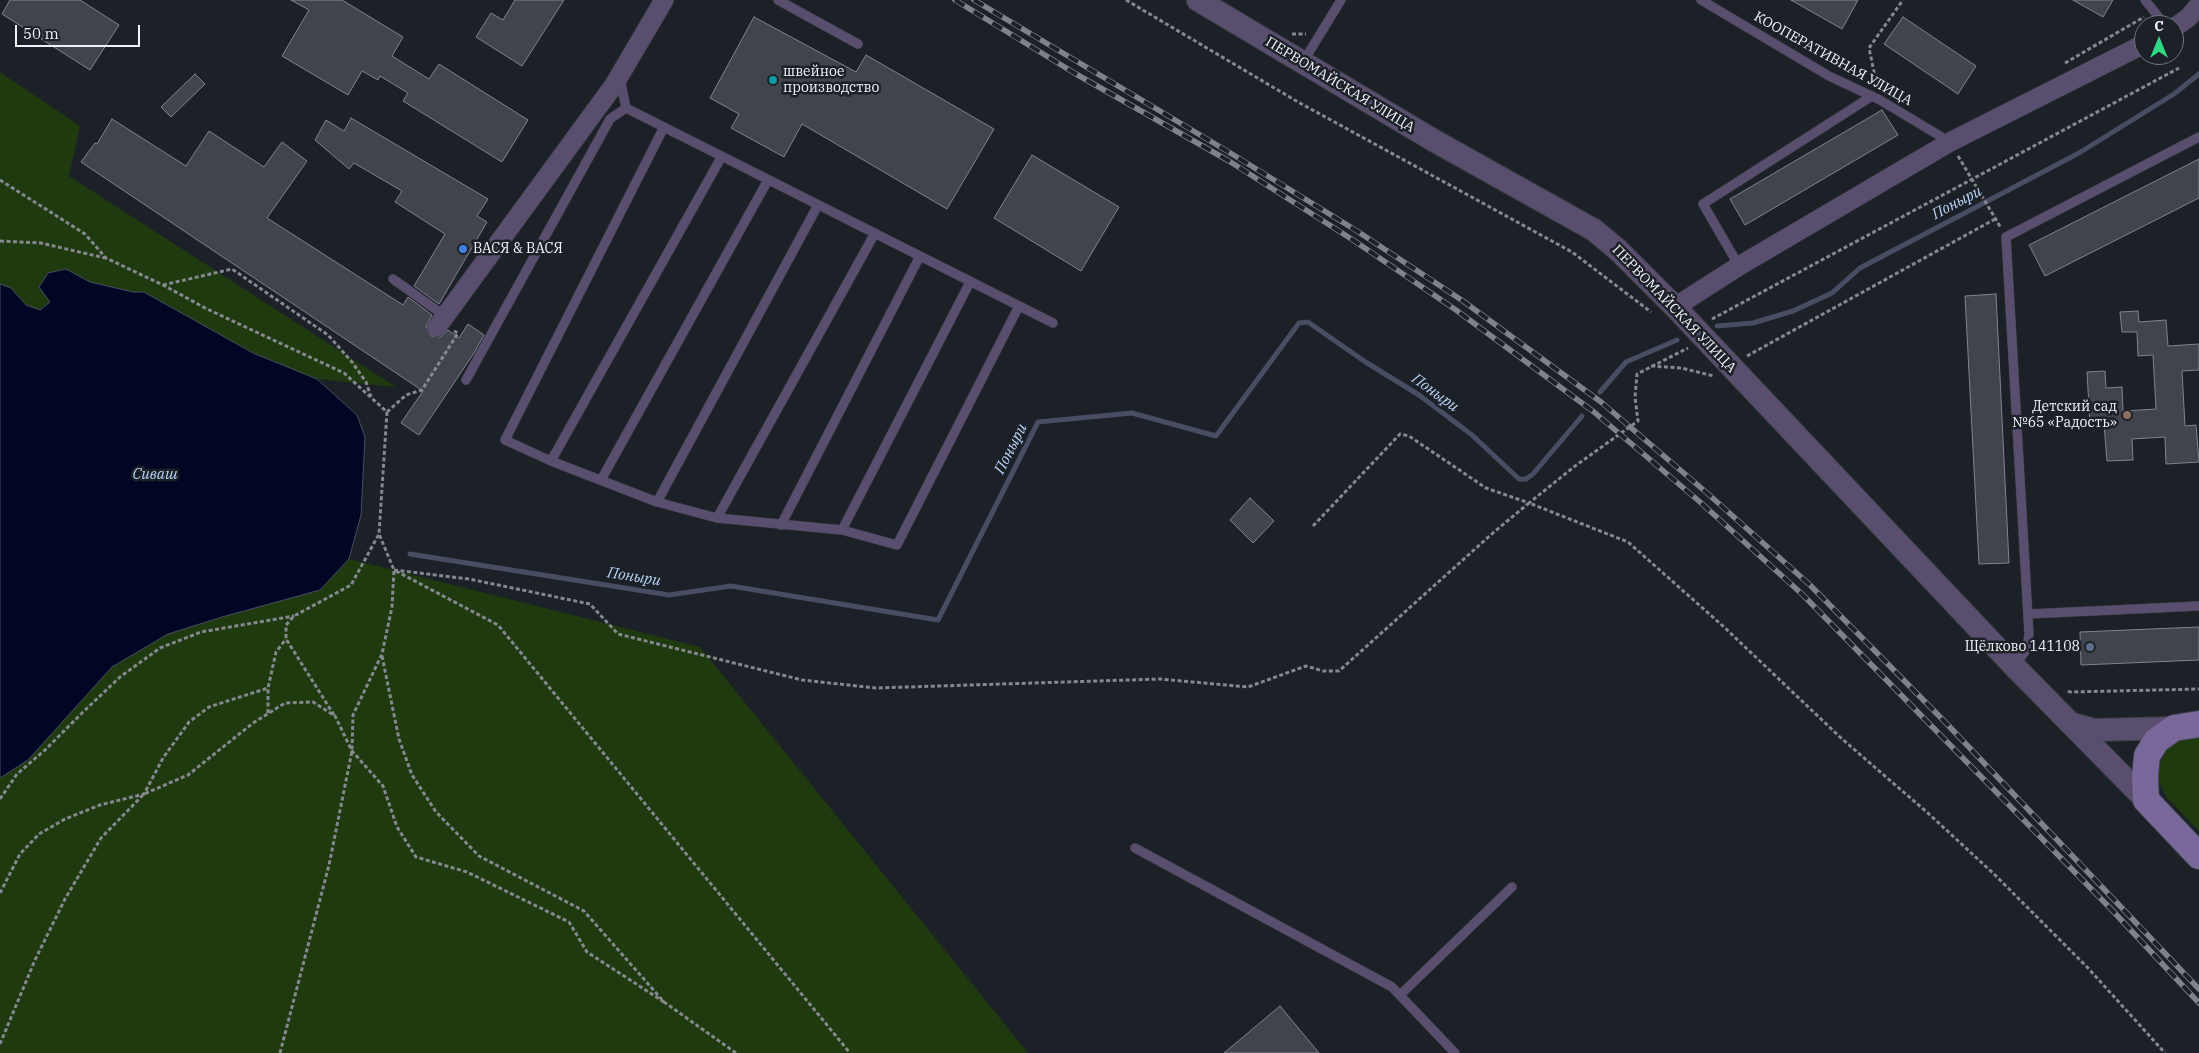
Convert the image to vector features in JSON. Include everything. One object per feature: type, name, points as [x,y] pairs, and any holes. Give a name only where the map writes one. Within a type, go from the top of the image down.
[{"type":"main road","points":[[2187,726],[2156,741],[2147,756],[2144,776],[2146,800],[2199,856]]},
{"type":"street","points":[[441,321],[620,76],[664,0]]},
{"type":"street","name":"ПЕРВОМАЙСКАЯ УЛИЦА","points":[[1198,0],[1433,140],[1594,230],[1618,250],[1666,312],[2067,722],[2146,800]]},
{"type":"street","points":[[2184,21],[2199,5]]},
{"type":"street","points":[[1666,312],[1739,266],[1950,142],[2134,49]]},
{"type":"street","points":[[2067,722],[2094,730],[2187,726]]},
{"type":"lane","points":[[778,0],[858,44]]},
{"type":"lane","points":[[1303,62],[1341,0]]},
{"type":"lane","name":"КООПЕРАТИВНАЯ УЛИЦА","points":[[1701,0],[1829,76],[1876,98],[1950,142]]},
{"type":"lane","points":[[2146,0],[2157,15]]},
{"type":"lane","points":[[620,76],[626,108]]},
{"type":"lane","points":[[1739,266],[1703,204],[1876,98]]},
{"type":"lane","points":[[626,108],[1053,324]]},
{"type":"lane","points":[[466,380],[610,119],[626,108]]},
{"type":"lane","points":[[664,127],[505,440],[551,461],[658,502],[717,518],[842,530],[897,545],[1019,306]]},
{"type":"lane","points":[[2014,666],[2027,649],[2029,634],[2006,237],[2199,137]]},
{"type":"lane","points":[[551,461],[722,156]]},
{"type":"lane","points":[[601,480],[768,180]]},
{"type":"lane","points":[[658,502],[818,205]]},
{"type":"lane","points":[[717,518],[875,234]]},
{"type":"lane","points":[[781,525],[920,256]]},
{"type":"lane","points":[[393,279],[441,321]]},
{"type":"lane","points":[[842,530],[970,282]]},
{"type":"lane","points":[[2028,614],[2199,606]]},
{"type":"lane","points":[[1135,848],[1392,987],[1455,1053]]},
{"type":"lane","points":[[1400,995],[1512,887]]},
{"type":"path","points":[[1126,0],[1298,102],[1572,252],[1666,312]]},
{"type":"path","points":[[1876,98],[1870,48],[1903,0]]},
{"type":"path","points":[[1707,322],[2179,68]]},
{"type":"path","points":[[1950,142],[1992,212]]},
{"type":"path","points":[[0,180],[85,234],[106,258]]},
{"type":"path","points":[[1752,364],[1745,357],[1995,219]]},
{"type":"path","points":[[0,241],[42,243],[106,258],[163,285],[207,309],[344,373],[387,412]]},
{"type":"path","points":[[163,285],[232,269],[328,335],[357,368],[366,382],[371,398]]},
{"type":"path","points":[[0,800],[17,774],[45,750],[120,678],[160,648],[201,632],[294,616],[351,585],[379,534],[387,412],[406,395],[422,390],[458,334],[441,321]]},
{"type":"path","points":[[394,570],[469,579],[590,604],[618,634],[802,680],[876,688],[1160,679],[1248,687],[1306,666],[1323,671],[1338,671],[1494,532],[1576,466],[1638,421],[1635,397],[1637,374],[1690,347],[1684,341]]},
{"type":"path","points":[[1650,366],[1681,368],[1721,378],[1715,372]]},
{"type":"path","points":[[1313,526],[1400,434],[1410,436],[1486,488],[1628,542],[1724,627],[1841,738],[1929,814],[1995,875],[2088,968],[2165,1053]]},
{"type":"path","points":[[280,1053],[329,865],[352,751],[353,716],[382,654],[392,607],[394,570],[379,534]]},
{"type":"path","points":[[394,570],[498,625],[850,1053]]},
{"type":"path","points":[[294,616],[286,625],[286,639],[335,716],[352,751],[383,786],[397,826],[416,857],[467,872],[568,922],[587,952],[664,1002],[736,1053]]},
{"type":"path","points":[[268,714],[268,688],[276,652],[286,639]]},
{"type":"path","points":[[382,654],[399,739],[412,775],[436,812],[479,856],[584,911],[664,1002]]},
{"type":"path","points":[[2064,686],[2070,692],[2199,689]]},
{"type":"path","points":[[0,1044],[35,960],[65,899],[101,838],[144,794],[163,758],[189,722],[210,707],[268,688]]},
{"type":"path","points":[[0,893],[20,854],[39,834],[65,819],[100,805],[144,794],[188,775],[254,723],[285,703],[313,702],[335,716]]},
{"type":"green space","points":[[0,72],[80,126],[69,176],[396,387],[317,379],[253,353],[144,292],[133,292],[90,282],[66,269],[40,287],[50,302],[40,310],[26,305],[11,288],[0,284]]},
{"type":"green space","points":[[349,559],[700,647],[1028,1053],[0,1053],[0,778],[28,760],[112,667],[168,634],[320,590]]},
{"type":"green space","points":[[2199,734],[2199,831],[2167,798],[2158,780],[2160,764],[2165,751],[2176,740]]},
{"type":"water","name":"Сиваш","points":[[66,269],[90,282],[133,292],[144,292],[253,353],[317,379],[357,415],[365,437],[361,515],[349,559],[320,590],[168,634],[112,667],[28,760],[0,778],[0,284],[11,288],[26,305],[40,310],[50,302],[39,287],[48,273]]},
{"type":"building","points":[[10,0],[80,0],[119,25],[90,70],[2,14]]},
{"type":"building","points":[[291,0],[342,0],[403,37],[392,56],[429,79],[439,64],[528,120],[502,162],[403,101],[408,93],[380,76],[378,80],[362,71],[348,95],[282,56],[309,10]]},
{"type":"building","points":[[515,0],[564,0],[522,66],[476,37],[491,13],[503,20]]},
{"type":"building","points":[[1791,0],[1858,0],[1842,29]]},
{"type":"building","points":[[2073,0],[2113,0],[2103,17]]},
{"type":"building","points":[[754,17],[856,72],[866,55],[994,129],[947,209],[802,124],[784,157],[731,128],[739,114],[710,98]]},
{"type":"building","points":[[1903,17],[1976,66],[1958,94],[1884,44]]},
{"type":"building","points":[[195,74],[205,84],[171,117],[161,107]]},
{"type":"building","points":[[1882,110],[1898,135],[1745,225],[1730,199]]},
{"type":"building","points":[[351,118],[488,199],[477,216],[487,222],[439,304],[414,286],[445,234],[395,202],[402,191],[354,163],[349,169],[315,140],[326,120],[344,131]]},
{"type":"building","points":[[112,119],[186,166],[209,131],[264,167],[282,142],[307,161],[267,218],[403,305],[408,297],[432,315],[426,326],[431,336],[441,337],[448,330],[459,338],[468,324],[484,335],[419,435],[401,423],[423,391],[81,162],[95,143],[97,144]]},
{"type":"building","points":[[1032,155],[1119,207],[1081,271],[994,218]]},
{"type":"building","points":[[2199,159],[2199,198],[2045,276],[2029,245]]},
{"type":"building","points":[[1996,294],[2009,563],[1979,564],[1965,296]]},
{"type":"building","points":[[2138,311],[2139,322],[2166,320],[2168,346],[2199,344],[2199,370],[2182,371],[2185,426],[2196,425],[2199,462],[2166,464],[2165,437],[2132,439],[2133,460],[2107,461],[2104,424],[2090,425],[2087,372],[2105,371],[2106,388],[2122,387],[2123,411],[2156,409],[2153,355],[2138,356],[2137,332],[2122,332],[2120,312]]},
{"type":"building","points":[[1250,498],[1274,521],[1253,543],[1230,520]]},
{"type":"building","points":[[2199,627],[2199,660],[2081,665],[2080,632]]},
{"type":"building","points":[[1280,1006],[1319,1053],[1224,1053]]},
{"type":"waterway","name":"Поныри","points":[[1717,326],[1753,323],[1793,311],[1832,293],[1860,268],[2079,153],[2174,94],[2199,74]]},
{"type":"waterway","name":"Поныри","points":[[410,554],[669,595],[731,586],[938,620],[1038,422],[1132,413],[1216,436],[1299,323],[1308,322],[1364,361],[1419,395],[1472,435],[1519,479],[1526,479],[1533,474],[1582,416]]},
{"type":"waterway","name":"Поныри","points":[[1600,392],[1626,362],[1677,340]]},
{"type":"railway","points":[[955,0],[1076,74],[1229,161],[1353,240],[1456,310],[1594,412],[1700,502],[1802,594],[2111,909],[2199,1003]]},
{"type":"railway","points":[[974,0],[1357,231],[1463,301],[1601,402],[1810,585],[1946,723],[2199,989]]},
{"type":"place","name":"швейное производство","points":[[773,80]]},
{"type":"place","name":"ВАСЯ & ВАСЯ","points":[[463,249]]},
{"type":"place","name":"Детский сад №65 «Радость»","points":[[2127,415]]},
{"type":"place","name":"Щёлково 141108","points":[[2090,647]]}]
